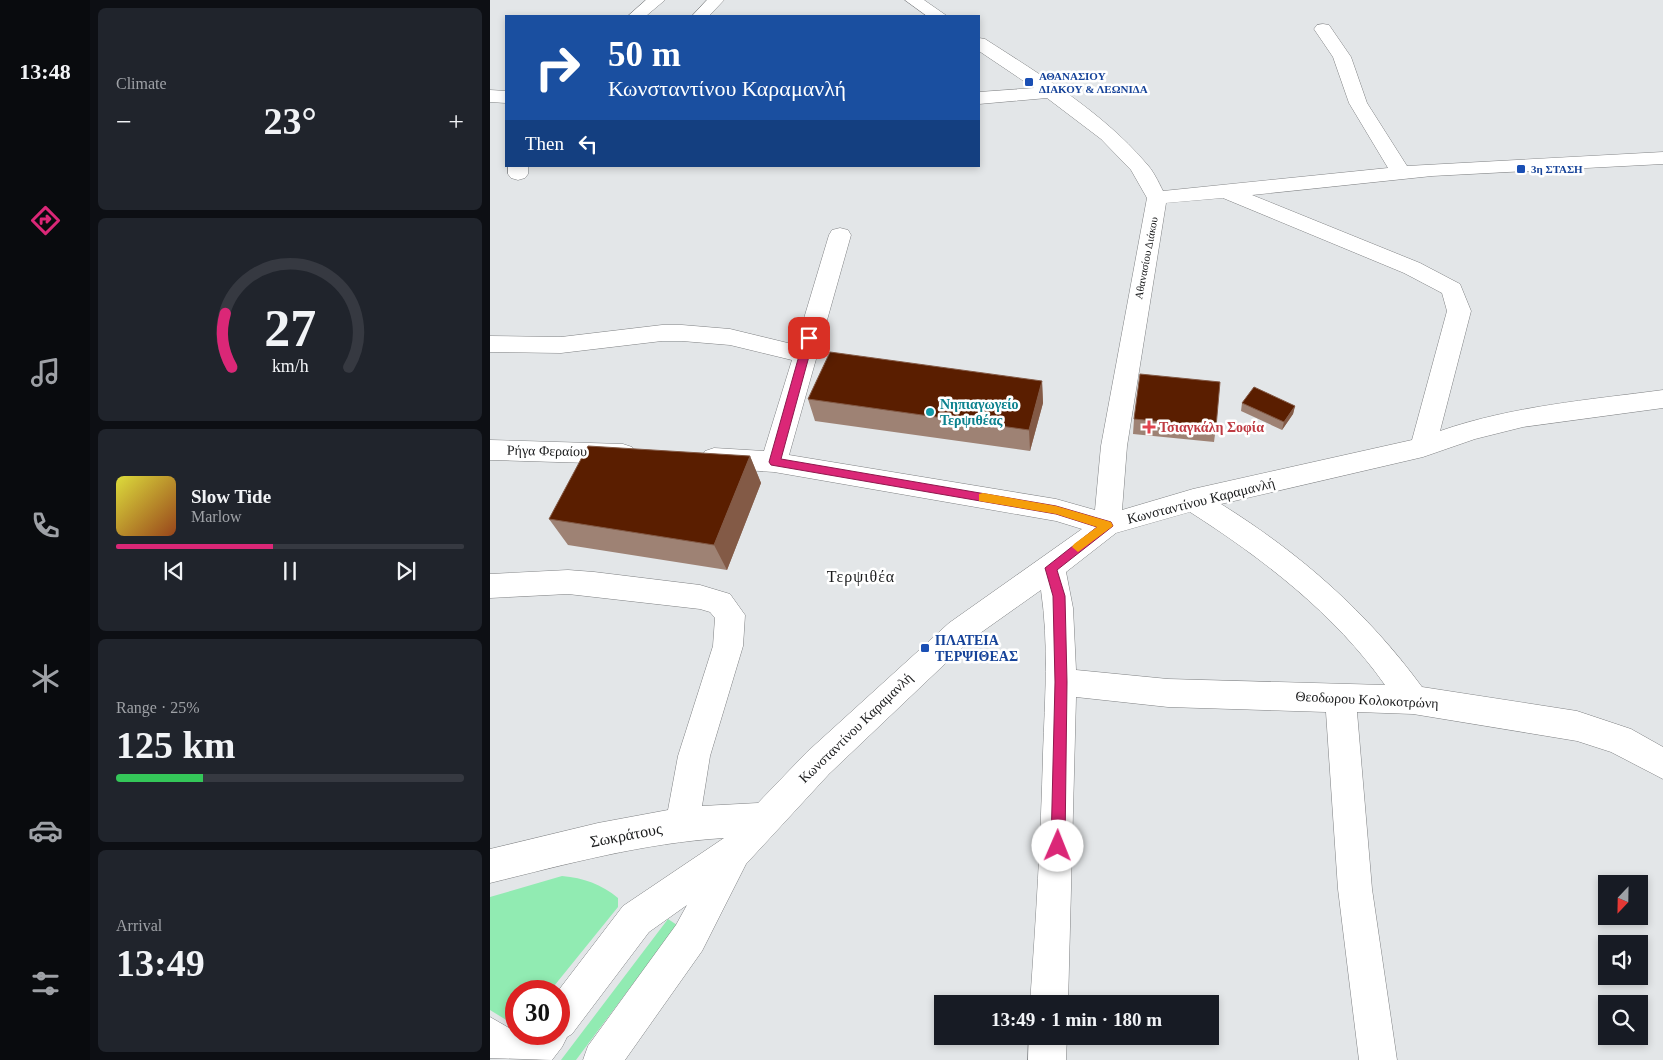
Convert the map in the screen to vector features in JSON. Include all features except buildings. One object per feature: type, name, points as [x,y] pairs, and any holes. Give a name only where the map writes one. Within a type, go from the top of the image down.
[{"type":"street","points":[[637,15],[657,0]]},
{"type":"street","points":[[701,15],[716,0]]},
{"type":"street","points":[[913,0],[936,15]]},
{"type":"street","points":[[1323,29],[1342,57],[1358,103],[1401,173]]},
{"type":"street","name":"Αθανασίου Διάκου","points":[[980,43],[1051,92],[1120,146],[1139,167],[1157,198],[1114,446],[1107,526]]},
{"type":"street","points":[[980,98],[1051,92]]},
{"type":"street","points":[[490,96],[505,97]]},
{"type":"street","points":[[1157,198],[1401,173],[1496,166],[1662,159]]},
{"type":"street","points":[[1224,191],[1250,199],[1412,268],[1452,289],[1459,311],[1423,447]]},
{"type":"street","points":[[774,462],[840,234]]},
{"type":"street","points":[[490,344],[562,344],[647,334],[682,333],[730,337],[804,355]]},
{"type":"street","name":"Κωνσταντίνου Καραμανλή","points":[[570,1006],[636,919],[734,852],[846,737],[959,632],[1051,568],[1107,526],[1193,500],[1327,471],[1423,447],[1471,430],[1523,418],[1663,399]]},
{"type":"street","name":"Ρήγα Φεραίου","points":[[490,450],[648,455]]},
{"type":"street","points":[[693,457],[774,462],[1056,510],[1107,526]]},
{"type":"street","points":[[1193,500],[1254,541],[1328,602],[1372,644],[1413,700]]},
{"type":"street","points":[[1050,995],[1058,864],[1061,682],[1059,596],[1051,568]]},
{"type":"street","points":[[490,586],[568,582],[603,585],[700,597],[720,603],[730,615],[728,646],[694,756],[682,824]]},
{"type":"street","name":"Θεοδωρου Κολοκοτρώνη","points":[[1061,682],[1168,693],[1413,700],[1577,726],[1620,740],[1663,764]]},
{"type":"street","points":[[1340,698],[1355,889],[1378,1060]]},
{"type":"street","name":"Σωκράτους","points":[[490,866],[598,840],[682,824],[765,819]]},
{"type":"street","name":"Κωνσταντίνου Καραμανλή","points":[[602,1060],[689,938],[734,852]]},
{"type":"street","points":[[490,1036],[527,1060],[540,1045]]},
{"type":"street","points":[[1047,1060],[1048,1045]]},
{"type":"green space","points":[[562,876],[578,878],[599,885],[618,898],[618,907],[559,980],[505,980],[505,1019],[490,1010],[490,897]]},
{"type":"green space","points":[[668,919],[677,925],[576,1060],[561,1060]]},
{"type":"slow traffic","points":[[983,498],[1056,510],[1107,526],[1078,547]]},
{"type":"place","name":"ΑΘΑΝΑΣΙΟΥ ΔΙΑΚΟΥ & ΛΕΩΝΙΔΑ","points":[[1029,82]]},
{"type":"place","name":"3η ΣΤΑΣΗ","points":[[1521,169]]},
{"type":"place","name":"Νηπιαγωγείο Τερψιθέας","points":[[930,412]]},
{"type":"place","name":"Τσιαγκάλη Σοφία","points":[[1149,427]]},
{"type":"place","name":"ΠΛΑΤΕΙΑ ΤΕΡΨΙΘΕΑΣ","points":[[925,648]]},
{"type":"district","name":"Τερψιθέα","points":[[861,576]]},
{"type":"route","points":[[809,338],[774,462],[1056,510],[1107,526],[1051,568],[1059,596],[1061,682],[1058,846]]}]
